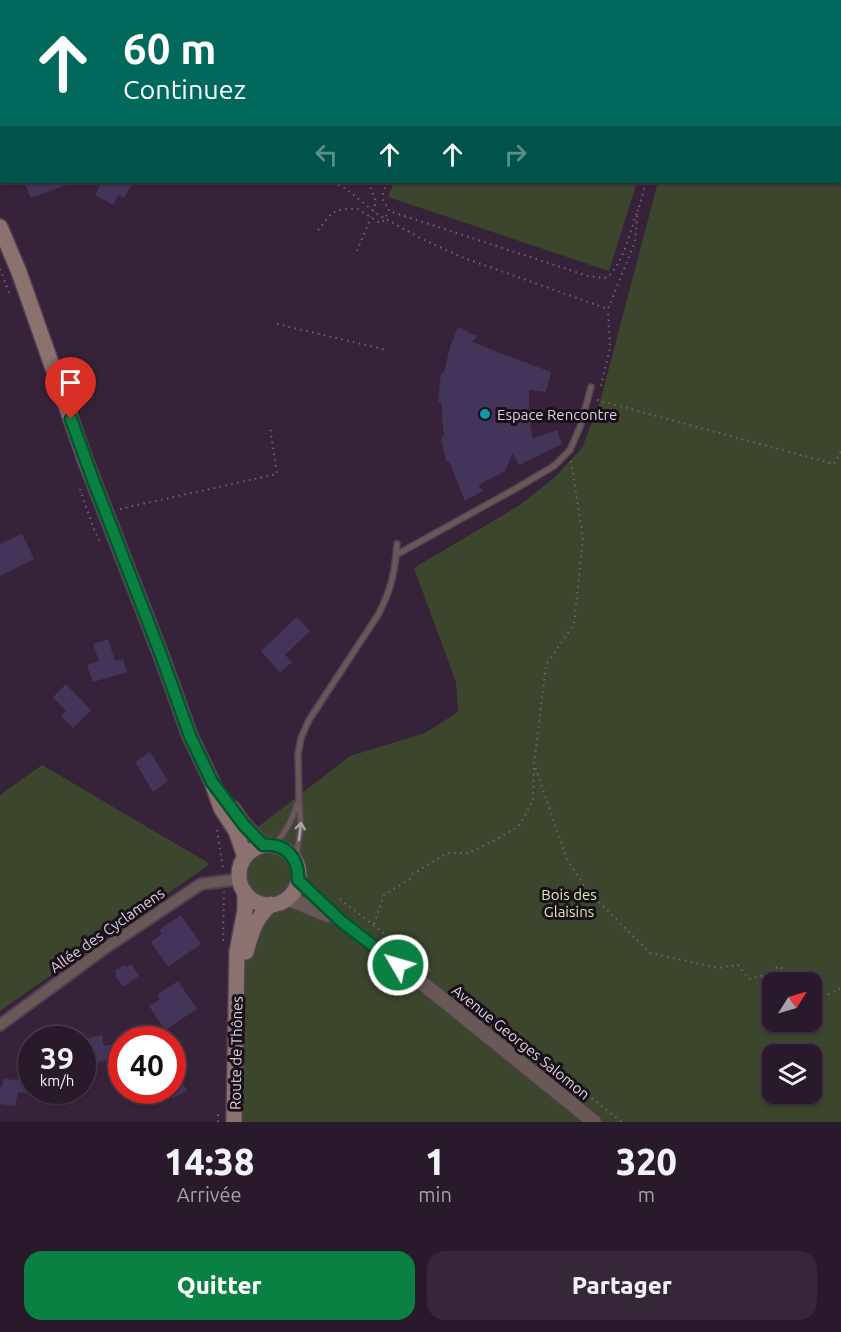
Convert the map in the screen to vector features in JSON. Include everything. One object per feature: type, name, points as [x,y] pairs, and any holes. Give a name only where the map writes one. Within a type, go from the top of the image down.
[{"type":"main road","points":[[0,227],[19,272],[86,462],[190,736],[212,782],[221,808],[236,831],[245,857]]},
{"type":"main road","points":[[212,782],[244,825],[268,845],[288,851],[296,863],[298,880],[292,893],[287,898],[271,904],[252,899],[236,884],[245,857],[253,849],[268,845]]},
{"type":"main road","name":"Route de Thônes","points":[[234,1122],[237,952],[245,910],[236,884]]},
{"type":"main road","name":"Route de Thônes","points":[[238,984],[253,927],[261,913],[271,904]]},
{"type":"street","name":"Avenue Georges Salomon","points":[[298,880],[341,921],[436,994],[594,1122]]},
{"type":"street","name":"Allée des Cyclamens","points":[[0,1025],[105,948],[201,884],[236,884]]},
{"type":"street","name":"Avenue Georges Salomon","points":[[287,898],[341,921]]},
{"type":"lane","points":[[396,555],[554,466],[570,450],[580,426],[591,387]]},
{"type":"lane","points":[[296,863],[302,828],[298,800],[298,754],[304,729],[387,598],[393,580],[397,544]]},
{"type":"lane","points":[[268,845],[284,834],[292,820],[298,800]]},
{"type":"path","points":[[335,183],[373,211],[422,239],[464,258],[608,309]]},
{"type":"path","points":[[372,183],[370,187],[376,198],[373,211]]},
{"type":"path","points":[[387,183],[383,200],[390,211],[588,276],[604,278],[611,274],[618,263],[646,183]]},
{"type":"path","points":[[600,389],[610,348],[608,309],[635,242],[638,208]]},
{"type":"path","points":[[318,230],[332,213],[343,209],[358,209],[380,222],[390,211]]},
{"type":"path","points":[[357,251],[371,217]]},
{"type":"path","points":[[0,269],[13,302]]},
{"type":"path","points":[[277,324],[387,350]]},
{"type":"path","points":[[588,398],[834,464],[841,451]]},
{"type":"path","points":[[106,512],[276,474],[270,427]]},
{"type":"path","points":[[374,926],[375,916],[384,895],[447,853],[469,853],[519,826],[533,801],[534,764],[546,665],[574,624],[583,538],[570,450]]},
{"type":"path","points":[[80,488],[98,539],[103,544]]},
{"type":"path","points":[[534,764],[567,860],[587,890],[650,953],[718,968],[738,965],[749,979],[762,976]]},
{"type":"path","points":[[217,826],[236,884],[223,942]]},
{"type":"path","points":[[333,894],[437,976]]},
{"type":"path","points":[[772,972],[779,966],[788,972]]},
{"type":"path","points":[[822,998],[841,988]]},
{"type":"path","points":[[455,990],[622,1122]]},
{"type":"path","points":[[218,1110],[218,1122]]},
{"type":"green space","points":[[394,183],[637,183],[609,271],[388,197]]},
{"type":"green space","name":"Bois des Glaisins","points":[[658,183],[841,183],[841,1122],[234,1122],[241,840],[350,756],[425,733],[458,712],[456,682],[414,568],[520,505],[554,478],[582,448],[600,402]]},
{"type":"green space","points":[[42,765],[210,864],[0,1011],[0,795]]},
{"type":"building","points":[[24,183],[71,183],[31,198]]},
{"type":"building","points":[[101,183],[132,183],[124,198],[118,195],[113,205],[95,195]]},
{"type":"building","name":"Espace Rencontre","points":[[458,327],[477,336],[472,342],[551,372],[546,392],[529,390],[529,417],[533,439],[557,430],[562,444],[519,465],[513,453],[505,471],[478,485],[483,491],[465,501],[449,461],[446,462],[441,437],[444,437],[441,403],[438,402],[441,373],[444,373],[450,347]]},
{"type":"building","points":[[22,534],[34,559],[0,576],[0,544]]},
{"type":"building","points":[[297,617],[310,631],[285,655],[292,662],[280,673],[261,651]]},
{"type":"building","points":[[108,639],[115,661],[123,659],[127,672],[93,682],[87,665],[99,661],[93,644]]},
{"type":"building","points":[[66,684],[91,710],[73,728],[61,716],[66,711],[53,697]]},
{"type":"building","points":[[150,752],[168,781],[153,792],[135,762]]},
{"type":"building","points":[[181,915],[201,944],[168,967],[151,942],[162,934],[159,930]]},
{"type":"building","points":[[131,964],[139,976],[123,987],[115,971],[124,965],[126,967]]},
{"type":"building","points":[[178,981],[197,1009],[171,1026],[162,1026],[149,1006],[160,999],[157,995]]},
{"type":"building","points":[[102,1035],[104,1046],[108,1045],[108,1060],[96,1063],[96,1036]]},
{"type":"building","points":[[4,1079],[17,1080],[18,1092],[15,1106],[0,1104],[0,1086],[2,1087]]},
{"type":"place","name":"Espace Rencontre","points":[[485,414]]},
{"type":"route","points":[[71,419],[190,736],[212,782],[244,825],[263,845],[274,845],[288,851],[296,863],[298,880],[316,898],[341,921],[398,965]]}]
